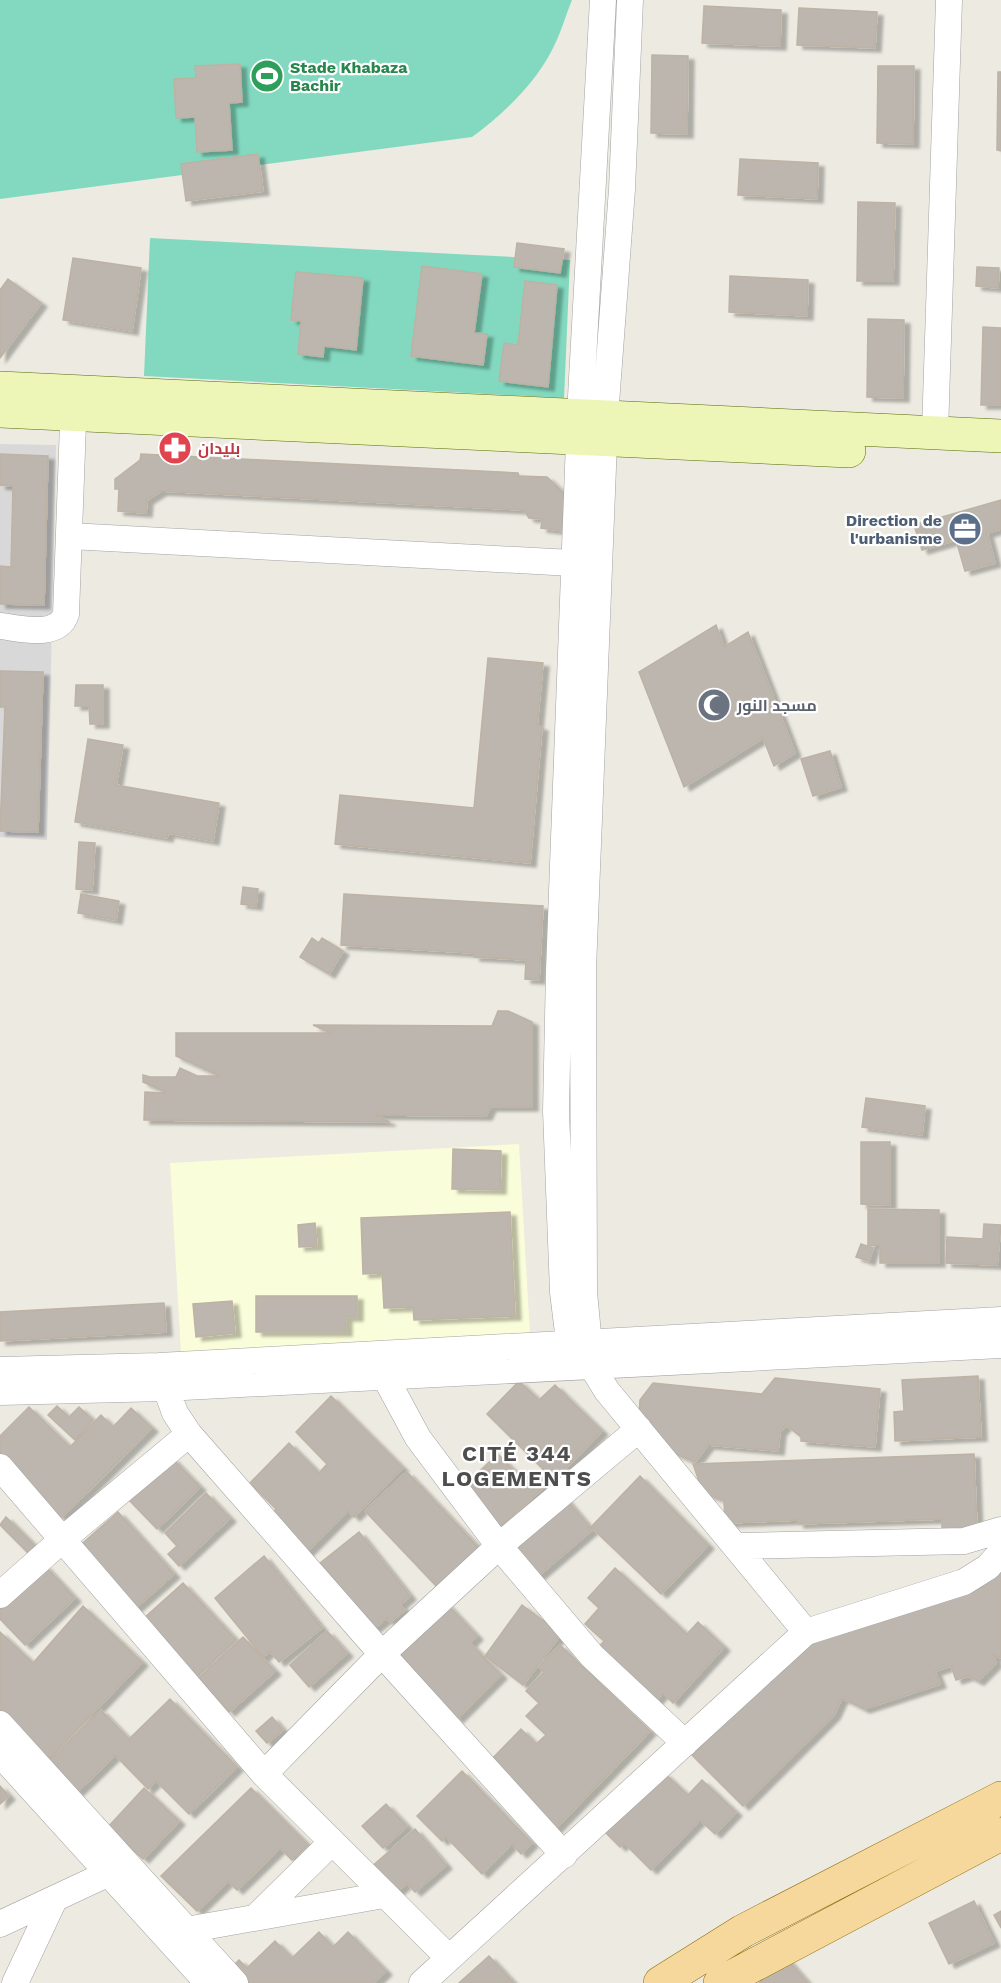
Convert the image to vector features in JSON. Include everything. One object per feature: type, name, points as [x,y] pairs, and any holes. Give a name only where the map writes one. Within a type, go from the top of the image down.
[{"type":"main road","points":[[660,1983],[743,1931],[1001,1798]]},
{"type":"main road","points":[[720,1983],[1001,1834]]},
{"type":"street","points":[[603,0],[592,428],[575,866],[556,1111],[563,1292],[580,1354],[602,1384],[806,1632]]},
{"type":"street","points":[[592,428],[622,189],[630,0]]},
{"type":"street","points":[[935,432],[949,0]]},
{"type":"street","points":[[0,388],[74,401],[592,428],[1001,458]]},
{"type":"street","points":[[0,411],[74,401]]},
{"type":"street","points":[[0,626],[48,629],[62,623],[66,614],[74,401]]},
{"type":"street","points":[[592,428],[935,432],[1001,436]]},
{"type":"street","points":[[69,536],[587,564]]},
{"type":"street","points":[[575,866],[584,1110],[580,1354]]},
{"type":"street","points":[[556,1111],[584,1110]]},
{"type":"street","points":[[580,1354],[1001,1320]]},
{"type":"street","points":[[0,1392],[162,1377],[580,1354],[1001,1345]]},
{"type":"street","points":[[377,1364],[418,1438],[499,1546],[592,1656],[686,1743]]},
{"type":"street","points":[[0,1371],[162,1377]]},
{"type":"street","points":[[162,1377],[175,1413],[189,1434],[382,1654],[564,1855]]},
{"type":"street","points":[[264,1774],[382,1654],[499,1546],[639,1429]]},
{"type":"street","points":[[0,1595],[189,1434]]},
{"type":"street","points":[[0,1467],[264,1774],[449,1958]]},
{"type":"street","points":[[736,1546],[964,1541],[1001,1530]]},
{"type":"street","points":[[422,1983],[806,1632],[964,1582],[988,1567],[1001,1552]]},
{"type":"street","points":[[0,1724],[235,1983]]},
{"type":"street","points":[[0,1754],[208,1983]]},
{"type":"street","points":[[257,1916],[331,1843]]},
{"type":"street","points":[[0,1924],[107,1874]]},
{"type":"street","points":[[186,1930],[384,1895]]},
{"type":"street","points":[[15,1983],[54,1900]]},
{"type":"shaded area","points":[[0,444],[56,445],[47,840],[0,837]]},
{"type":"shaded area","points":[[519,1144],[530,1334],[181,1353],[170,1163]]},
{"type":"green space","name":"Stade Khabaza Bachir","points":[[0,0],[572,0],[560,33],[544,65],[505,109],[472,137],[0,199]]},
{"type":"green space","points":[[150,238],[570,260],[564,398],[144,376]]},
{"type":"building","points":[[704,6],[781,10],[780,46],[702,43]]},
{"type":"building","points":[[799,8],[877,12],[875,48],[797,45]]},
{"type":"building","points":[[652,55],[688,56],[687,134],[651,133]]},
{"type":"building","points":[[240,64],[242,102],[229,103],[232,150],[197,152],[195,117],[176,118],[174,79],[196,78],[195,66]]},
{"type":"building","points":[[878,66],[914,66],[913,144],[877,143]]},
{"type":"building","points":[[998,72],[1001,72],[1001,151],[997,150]]},
{"type":"building","points":[[258,154],[263,191],[186,201],[181,164]]},
{"type":"building","points":[[740,159],[818,163],[817,199],[738,195]]},
{"type":"building","points":[[858,202],[895,203],[893,281],[857,281]]},
{"type":"building","points":[[517,243],[564,249],[560,273],[514,267]]},
{"type":"building","points":[[73,258],[141,268],[132,331],[63,320]]},
{"type":"building","points":[[422,266],[482,274],[474,333],[487,334],[483,365],[411,356]]},
{"type":"building","points":[[977,267],[999,268],[998,288],[976,286]]},
{"type":"building","points":[[296,272],[363,278],[356,350],[324,346],[323,357],[298,354],[301,321],[291,320]]},
{"type":"building","points":[[730,276],[808,280],[807,316],[729,312]]},
{"type":"building","points":[[8,279],[41,303],[0,358],[0,290]]},
{"type":"building","points":[[525,281],[557,285],[548,387],[499,381],[504,343],[518,345]]},
{"type":"building","points":[[868,319],[904,320],[903,398],[867,397]]},
{"type":"building","points":[[983,327],[1001,328],[1001,405],[981,405]]},
{"type":"building","points":[[0,454],[48,456],[44,605],[0,604],[0,566],[11,567],[13,486],[0,485]]},
{"type":"building","points":[[141,454],[518,473],[519,476],[547,477],[569,498],[564,531],[541,528],[542,519],[529,518],[524,510],[161,491],[147,500],[146,513],[118,511],[119,489],[115,489],[115,479],[140,460]]},
{"type":"building","points":[[1001,500],[1001,529],[987,533],[995,563],[965,571],[956,540],[922,550],[914,525]]},
{"type":"building","name":"مسجد النور","points":[[716,625],[724,647],[748,632],[795,753],[774,766],[763,738],[684,787],[639,672]]},
{"type":"building","points":[[488,658],[543,663],[537,726],[542,727],[530,863],[335,844],[340,795],[474,808]]},
{"type":"building","points":[[0,671],[43,672],[38,832],[0,831],[5,707],[0,707]]},
{"type":"building","points":[[76,685],[103,685],[103,724],[90,724],[89,706],[75,706]]},
{"type":"building","points":[[88,739],[123,745],[116,785],[219,803],[213,841],[168,833],[167,838],[75,822]]},
{"type":"building","points":[[830,751],[841,787],[813,796],[801,759]]},
{"type":"building","points":[[79,842],[95,843],[92,890],[76,889]]},
{"type":"building","points":[[243,887],[258,889],[256,906],[241,904]]},
{"type":"building","points":[[81,894],[119,901],[116,920],[78,913]]},
{"type":"building","points":[[344,894],[543,906],[539,980],[525,979],[526,960],[474,957],[474,953],[341,945]]},
{"type":"building","points":[[312,938],[319,943],[322,938],[343,951],[329,974],[300,957]]},
{"type":"building","points":[[498,1011],[508,1011],[532,1022],[532,1107],[490,1107],[486,1116],[375,1115],[390,1122],[144,1120],[145,1092],[167,1093],[143,1082],[143,1075],[176,1077],[180,1068],[197,1076],[220,1076],[176,1056],[176,1033],[331,1033],[313,1025],[492,1026]]},
{"type":"building","points":[[866,1098],[925,1106],[922,1135],[862,1127]]},
{"type":"building","points":[[861,1142],[890,1142],[890,1205],[861,1204]]},
{"type":"building","points":[[453,1149],[501,1151],[500,1190],[452,1189]]},
{"type":"building","points":[[868,1209],[939,1210],[939,1263],[880,1263],[880,1245],[868,1246]]},
{"type":"building","points":[[510,1212],[515,1316],[414,1320],[413,1307],[384,1308],[382,1273],[363,1274],[361,1218]]},
{"type":"building","points":[[315,1223],[317,1246],[299,1247],[298,1225]]},
{"type":"building","points":[[984,1224],[1001,1225],[997,1265],[946,1263],[947,1237],[983,1239]]},
{"type":"building","points":[[861,1244],[873,1248],[869,1261],[856,1257]]},
{"type":"building","points":[[256,1296],[357,1296],[357,1317],[346,1317],[346,1332],[256,1332]]},
{"type":"building","points":[[232,1301],[235,1333],[196,1337],[193,1304]]},
{"type":"building","points":[[164,1303],[166,1332],[0,1341],[0,1312]]},
{"type":"building","points":[[978,1376],[981,1437],[895,1441],[894,1412],[904,1411],[902,1380]]},
{"type":"building","points":[[775,1378],[880,1389],[875,1447],[801,1441],[801,1437],[786,1425],[780,1432],[778,1451],[708,1445],[695,1462],[671,1452],[639,1415],[640,1400],[653,1383],[762,1394]]},
{"type":"building","points":[[519,1381],[539,1400],[555,1385],[602,1431],[554,1480],[487,1414]]},
{"type":"building","points":[[331,1396],[403,1468],[354,1517],[348,1511],[304,1555],[267,1519],[276,1509],[250,1483],[289,1443],[319,1473],[327,1464],[296,1432]]},
{"type":"building","points":[[57,1406],[69,1417],[79,1407],[93,1420],[75,1440],[48,1415]]},
{"type":"building","points":[[29,1407],[70,1447],[101,1415],[113,1427],[131,1408],[152,1428],[61,1518],[0,1458],[0,1436]]},
{"type":"building","points":[[498,1454],[523,1481],[533,1472],[545,1486],[499,1528],[462,1487]]},
{"type":"building","points":[[974,1454],[977,1530],[942,1531],[942,1519],[798,1524],[798,1520],[725,1523],[724,1500],[703,1493],[693,1464]]},
{"type":"building","points":[[172,1458],[200,1487],[157,1529],[129,1500]]},
{"type":"building","points":[[407,1472],[479,1548],[437,1587],[365,1511]]},
{"type":"building","points":[[640,1476],[708,1545],[661,1594],[591,1527]]},
{"type":"building","points":[[206,1493],[230,1518],[179,1566],[168,1554],[177,1546],[165,1533]]},
{"type":"building","points":[[565,1498],[592,1530],[537,1577],[510,1545]]},
{"type":"building","points":[[118,1512],[174,1574],[132,1611],[76,1549]]},
{"type":"building","points":[[6,1517],[39,1550],[32,1557],[0,1525]]},
{"type":"building","points":[[359,1532],[410,1596],[400,1605],[405,1610],[390,1622],[387,1618],[373,1629],[320,1563]]},
{"type":"building","points":[[264,1556],[322,1628],[279,1662],[270,1651],[263,1657],[215,1598]]},
{"type":"building","points":[[44,1565],[75,1598],[25,1645],[0,1619],[0,1607]]},
{"type":"building","points":[[615,1568],[687,1634],[698,1622],[724,1647],[673,1703],[663,1693],[653,1704],[597,1649],[604,1641],[585,1624],[599,1608],[588,1598]]},
{"type":"building","points":[[1001,1568],[1001,1658],[993,1655],[996,1663],[978,1681],[968,1676],[956,1680],[951,1666],[935,1671],[940,1684],[864,1709],[842,1698],[834,1715],[743,1806],[692,1755],[808,1641],[982,1587]]},
{"type":"building","points":[[183,1583],[236,1640],[194,1679],[144,1618]]},
{"type":"building","points":[[446,1603],[477,1636],[470,1643],[501,1675],[457,1719],[394,1653]]},
{"type":"building","points":[[522,1605],[561,1634],[523,1685],[485,1656]]},
{"type":"building","points":[[83,1606],[142,1662],[48,1760],[0,1715],[0,1632],[33,1663]]},
{"type":"building","points":[[327,1631],[347,1653],[309,1687],[290,1665]]},
{"type":"building","points":[[243,1637],[275,1671],[229,1712],[199,1678]]},
{"type":"building","points":[[560,1645],[650,1731],[555,1829],[488,1763],[521,1729],[536,1744],[546,1735],[526,1716],[539,1703],[526,1691],[544,1672],[539,1667]]},
{"type":"building","points":[[170,1699],[237,1767],[189,1814],[156,1781],[148,1789],[115,1755],[77,1792],[48,1762],[101,1710],[129,1739]]},
{"type":"building","points":[[272,1717],[283,1730],[267,1743],[256,1731]]},
{"type":"building","points":[[462,1771],[532,1843],[521,1854],[512,1844],[482,1874],[446,1837],[442,1841],[417,1816]]},
{"type":"building","points":[[664,1773],[688,1795],[702,1780],[736,1812],[715,1834],[700,1820],[651,1870],[624,1843],[620,1847],[606,1833]]},
{"type":"building","points":[[0,1786],[9,1796],[0,1804]]},
{"type":"building","points":[[144,1788],[179,1821],[143,1859],[108,1827]]},
{"type":"building","points":[[251,1788],[308,1845],[292,1860],[280,1848],[237,1890],[228,1881],[197,1911],[161,1876]]},
{"type":"building","points":[[386,1804],[407,1826],[383,1848],[362,1826]]},
{"type":"building","points":[[415,1829],[446,1865],[415,1892],[407,1883],[394,1894],[371,1867]]},
{"type":"building","points":[[974,1901],[994,1943],[949,1964],[929,1923]]},
{"type":"building","points":[[1001,1911],[1001,1928],[994,1915]]},
{"type":"building","points":[[319,1932],[333,1947],[348,1932],[386,1971],[374,1983],[242,1983],[229,1970],[239,1960],[247,1968],[275,1941],[292,1958]]},
{"type":"building","points":[[489,1956],[514,1983],[459,1983]]},
{"type":"building","points":[[787,1959],[808,1983],[759,1983]]},
{"type":"place","name":"Stade Khabaza Bachir","points":[[267,76]]},
{"type":"place","name":"بليدان","points":[[175,448]]},
{"type":"place","name":"Direction de l'urbanisme","points":[[965,529]]},
{"type":"place","name":"مسجد النور","points":[[714,705]]},
{"type":"district","name":"CITÉ 344 LOGEMENTS","points":[[517,1466]]}]
